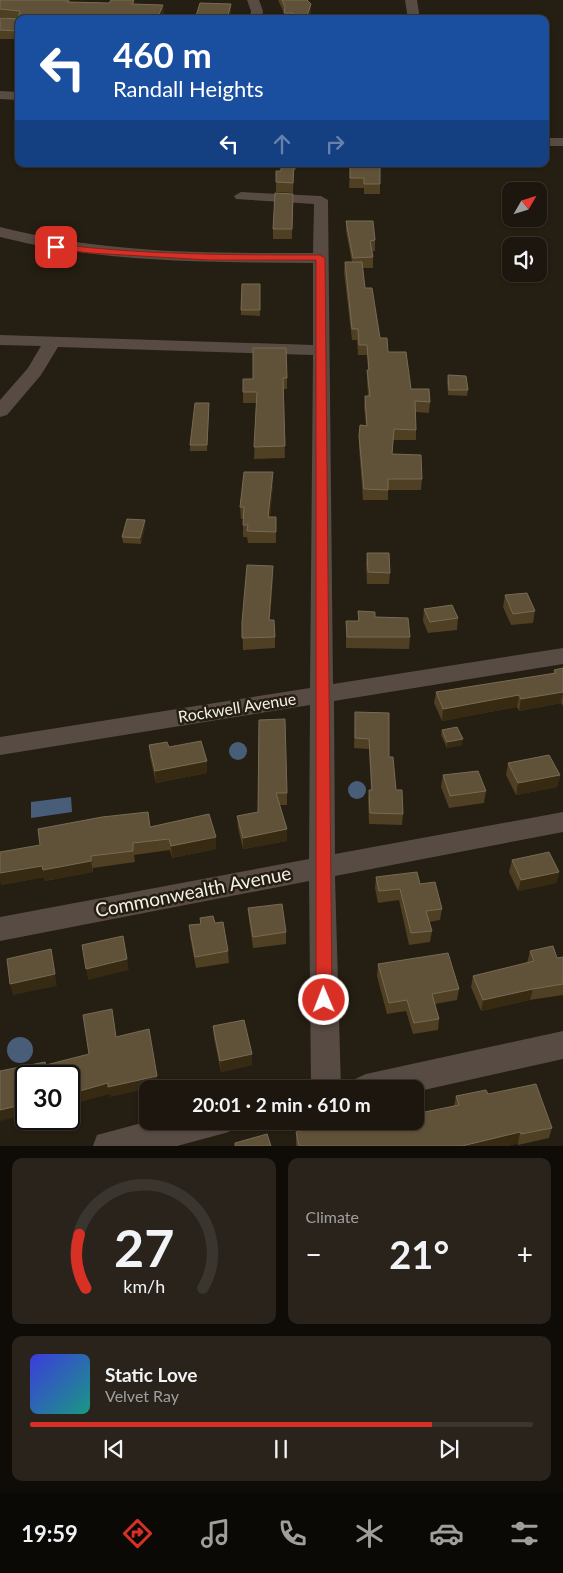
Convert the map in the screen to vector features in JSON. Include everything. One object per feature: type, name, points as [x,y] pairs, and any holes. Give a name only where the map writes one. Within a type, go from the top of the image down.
[{"type":"street","points":[[253,0],[256,15]]},
{"type":"street","points":[[411,0],[413,15]]},
{"type":"street","points":[[0,95],[15,96]]},
{"type":"street","points":[[549,142],[563,142]]},
{"type":"street","points":[[241,196],[321,200],[321,693],[326,1080]]},
{"type":"street","points":[[0,232],[39,244],[91,251],[208,257],[320,258]]},
{"type":"street","points":[[0,340],[321,350]]},
{"type":"street","points":[[0,411],[7,397],[35,371],[52,342]]},
{"type":"street","name":"Rockwell Avenue","points":[[0,746],[321,693],[563,656]]},
{"type":"street","name":"Commonwealth Avenue","points":[[0,929],[322,866],[563,822]]},
{"type":"street","points":[[406,1080],[563,1045]]},
{"type":"street","points":[[108,1146],[178,1130]]},
{"type":"water","points":[[238,742],[244,745],[247,751],[244,757],[238,760],[232,757],[229,751],[232,745]]},
{"type":"water","points":[[353,781],[361,781],[366,786],[364,797],[353,799],[348,794],[348,786]]},
{"type":"water","points":[[71,797],[72,812],[31,818],[31,802]]},
{"type":"water","points":[[20,1037],[29,1041],[33,1050],[29,1059],[20,1063],[11,1059],[7,1050],[11,1041]]},
{"type":"building","points":[[0,0],[68,0],[67,2],[109,3],[111,0],[134,0],[132,4],[163,5],[159,15],[19,15],[20,11],[0,9]]},
{"type":"building","points":[[282,0],[307,0],[311,4],[307,15],[284,13],[285,7]]},
{"type":"building","points":[[200,3],[231,4],[228,15],[196,15]]},
{"type":"building","points":[[0,18],[15,19],[15,31],[0,30]]},
{"type":"building","points":[[281,167],[294,167],[293,183],[276,182],[276,171],[281,171]]},
{"type":"building","points":[[350,167],[380,167],[380,184],[364,184],[364,178],[350,178]]},
{"type":"building","points":[[275,193],[293,194],[292,229],[273,229]]},
{"type":"building","points":[[346,221],[373,221],[375,240],[370,241],[373,257],[353,258]]},
{"type":"building","points":[[345,262],[362,262],[365,288],[372,288],[380,338],[387,338],[388,352],[406,352],[411,389],[429,389],[430,402],[415,401],[416,430],[394,429],[392,454],[421,455],[422,479],[388,479],[388,490],[364,489],[359,436],[360,425],[367,426],[365,396],[370,396],[367,345],[359,345],[358,329],[352,329]]},
{"type":"building","points":[[242,284],[260,284],[260,310],[241,310]]},
{"type":"building","points":[[253,348],[286,348],[287,378],[283,378],[285,446],[254,447],[257,392],[243,392],[243,379],[253,379]]},
{"type":"building","points":[[448,375],[466,376],[468,390],[449,390]]},
{"type":"building","points":[[195,403],[209,403],[207,445],[190,445]]},
{"type":"building","points":[[244,472],[273,472],[268,517],[276,517],[276,532],[247,531],[248,525],[243,525],[244,507],[240,507]]},
{"type":"building","points":[[127,519],[145,520],[140,538],[122,537]]},
{"type":"building","points":[[367,553],[389,553],[390,573],[368,572]]},
{"type":"building","points":[[247,565],[273,566],[269,620],[274,620],[275,637],[242,638]]},
{"type":"building","points":[[527,593],[535,611],[513,614],[505,595]]},
{"type":"building","points":[[452,605],[458,618],[430,622],[424,609]]},
{"type":"building","points":[[358,611],[375,612],[375,617],[408,618],[410,637],[347,637],[346,621],[359,621]]},
{"type":"building","points":[[563,668],[563,692],[521,699],[519,695],[443,709],[436,692],[556,673],[554,670]]},
{"type":"building","points":[[355,712],[389,713],[389,757],[393,757],[396,790],[402,790],[403,814],[370,813],[369,790],[372,790],[369,739],[355,738]]},
{"type":"building","points":[[285,719],[287,793],[276,793],[287,829],[243,838],[237,816],[258,812],[259,720]]},
{"type":"building","points":[[457,727],[463,739],[447,742],[442,730]]},
{"type":"building","points":[[201,741],[207,761],[155,771],[149,745],[167,742],[169,747]]},
{"type":"building","points":[[549,755],[560,775],[518,783],[508,763]]},
{"type":"building","points":[[478,771],[486,791],[450,796],[443,775]]},
{"type":"building","points":[[148,812],[150,827],[209,814],[216,837],[171,846],[169,839],[133,843],[133,851],[91,856],[91,861],[43,870],[42,866],[0,873],[0,852],[40,845],[38,829],[102,817]]},
{"type":"building","points":[[549,852],[559,872],[521,880],[512,860]]},
{"type":"building","points":[[417,872],[420,884],[435,882],[442,909],[426,911],[432,931],[411,933],[400,889],[379,891],[376,877]]},
{"type":"building","points":[[282,904],[286,932],[253,937],[248,908]]},
{"type":"building","points":[[213,916],[215,923],[223,922],[228,951],[195,957],[189,925],[201,924],[200,918]]},
{"type":"building","points":[[123,936],[127,959],[86,969],[82,945]]},
{"type":"building","points":[[553,946],[557,958],[563,957],[563,984],[483,1000],[473,976],[534,961],[530,951]]},
{"type":"building","points":[[51,949],[55,974],[10,984],[7,959]]},
{"type":"building","points":[[448,953],[459,989],[432,994],[439,1019],[414,1023],[407,1000],[389,1003],[378,964]]},
{"type":"building","points":[[112,1009],[116,1037],[149,1029],[157,1076],[108,1087],[108,1083],[80,1091],[80,1065],[46,1065],[89,1054],[83,1015]]},
{"type":"building","points":[[244,1020],[252,1054],[220,1061],[213,1026]]},
{"type":"building","points":[[45,1062],[46,1065],[30,1065]]},
{"type":"building","points":[[15,1068],[15,1107],[0,1110],[0,1071]]},
{"type":"building","points":[[536,1084],[552,1128],[521,1134],[520,1132],[462,1146],[299,1146],[296,1132],[305,1130],[424,1130],[424,1112],[459,1105],[456,1096],[486,1090],[488,1094]]},
{"type":"building","points":[[267,1134],[271,1146],[235,1146],[235,1143]]},
{"type":"route","points":[[56,247],[91,251],[208,257],[320,258],[324,1000]]}]
